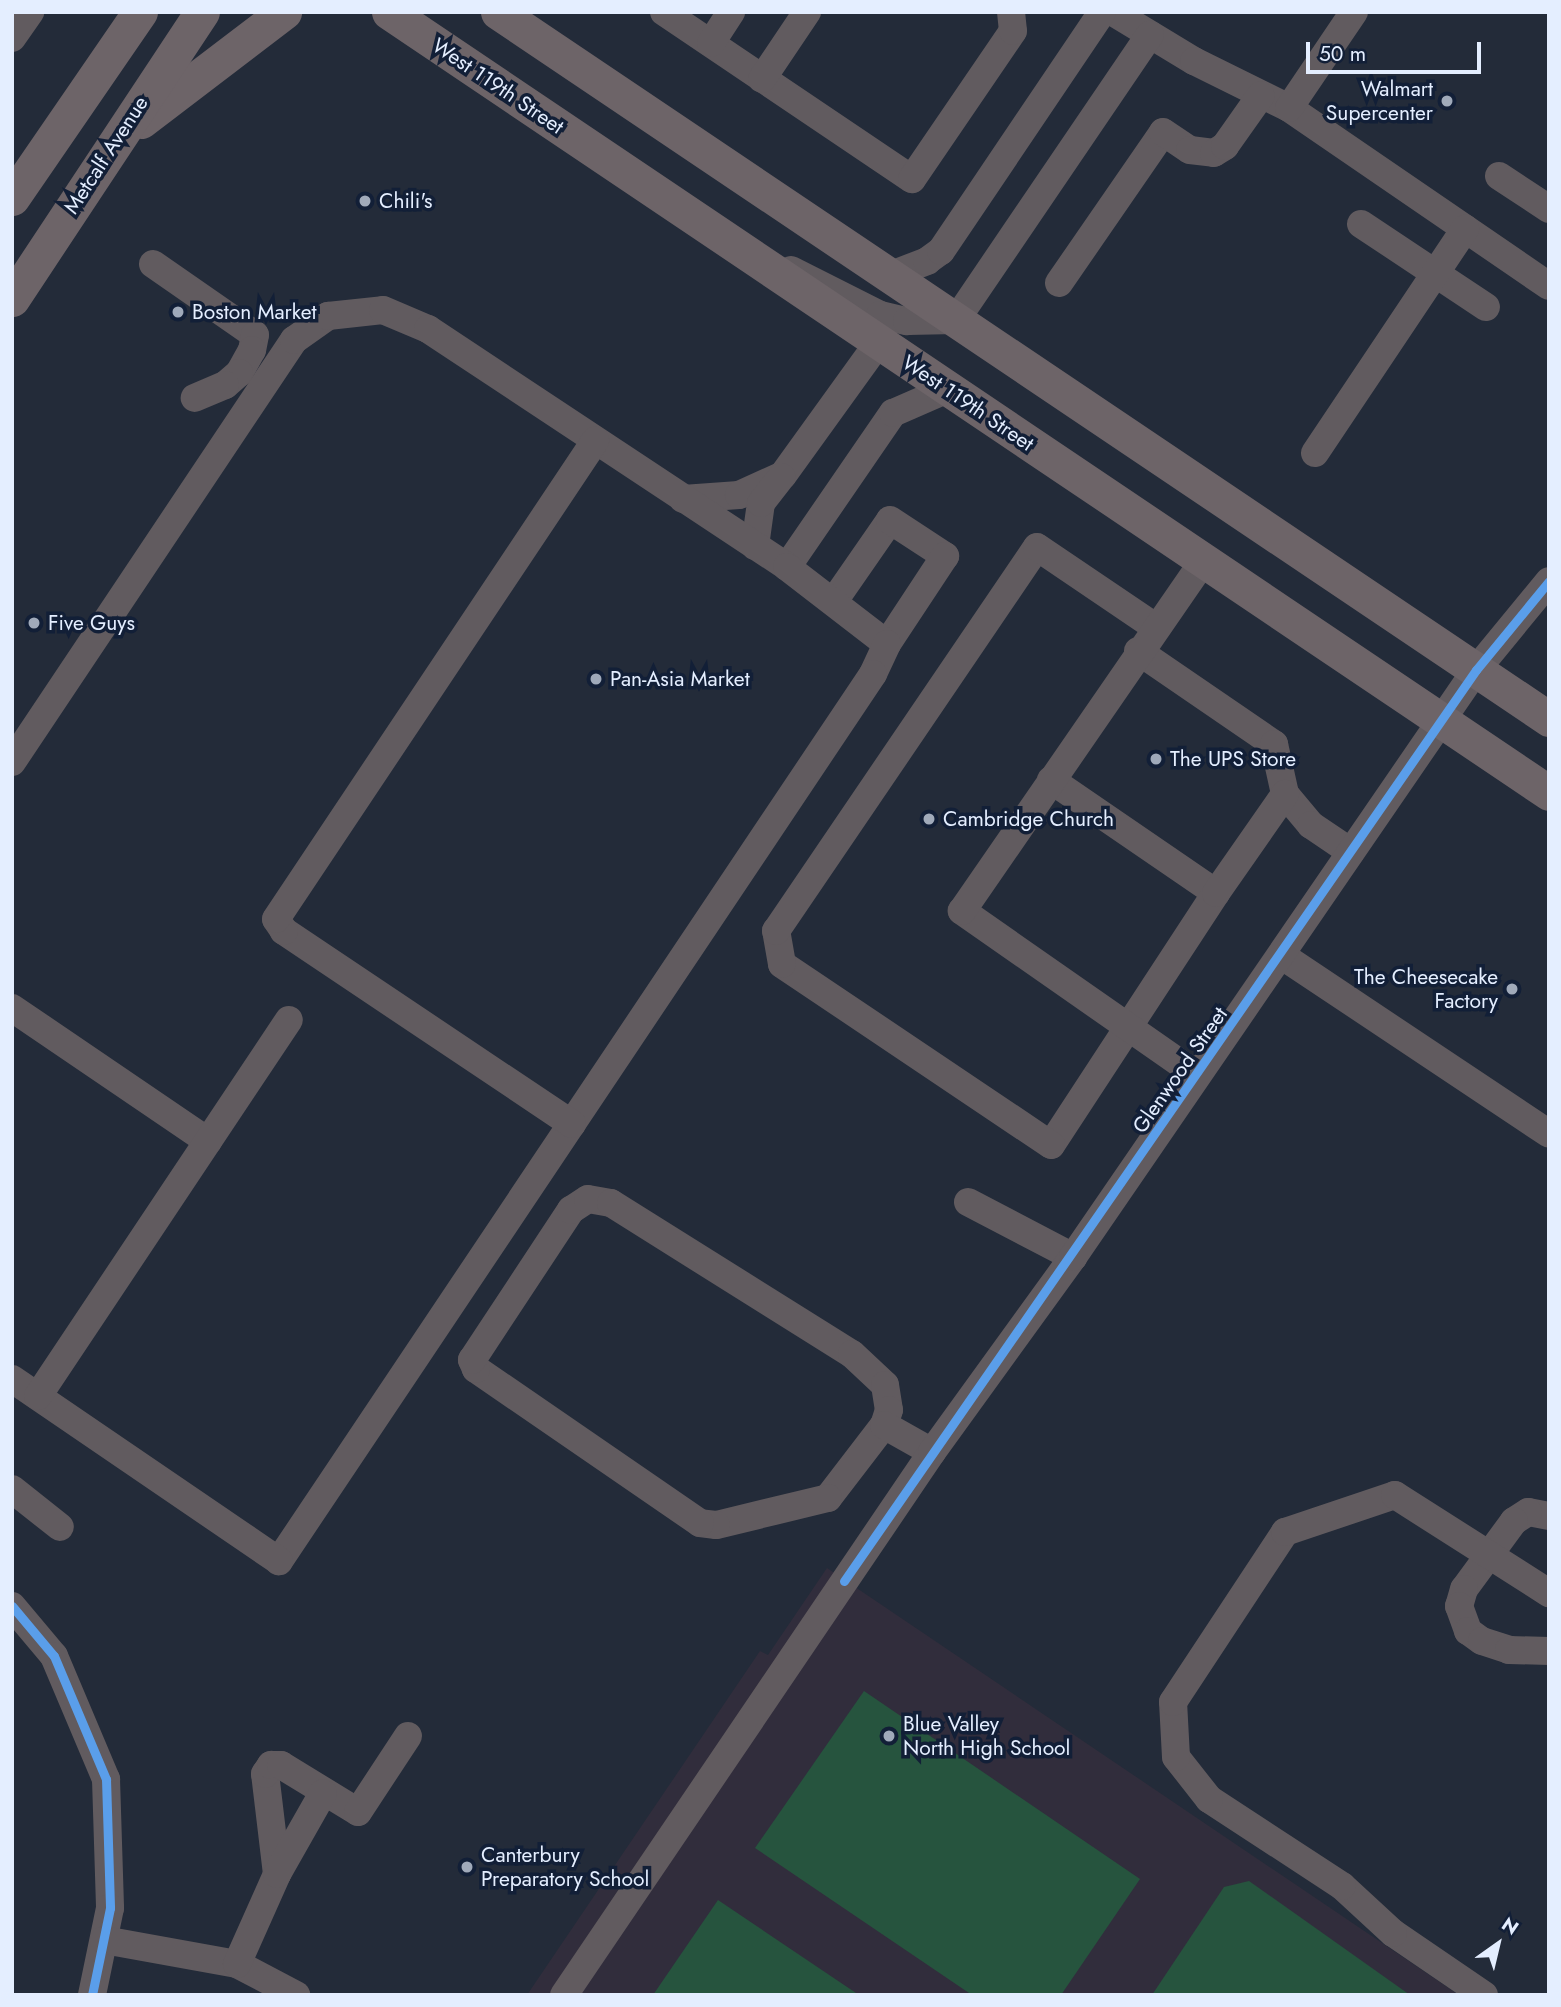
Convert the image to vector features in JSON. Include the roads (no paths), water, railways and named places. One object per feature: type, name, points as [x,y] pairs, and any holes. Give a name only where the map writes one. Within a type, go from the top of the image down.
[{"type":"main road","points":[[106,61],[117,12]]},
{"type":"main road","points":[[12,198],[140,12]]},
{"type":"main road","name":"Metcalf Avenue","points":[[12,299],[111,145],[202,12]]},
{"type":"main road","points":[[111,145],[284,12]]},
{"type":"main road","name":"West 119th Street","points":[[389,12],[725,241],[1549,793]]},
{"type":"main road","points":[[498,12],[1549,719]]},
{"type":"street","points":[[12,38],[30,12]]},
{"type":"street","points":[[664,12],[912,178],[1013,31],[1011,12]]},
{"type":"street","points":[[711,43],[731,12]]},
{"type":"street","points":[[762,79],[807,12]]},
{"type":"street","points":[[891,275],[940,251],[1102,12]]},
{"type":"street","points":[[1114,12],[1150,35],[1289,108],[1549,286]]},
{"type":"street","points":[[1289,108],[1354,12]]},
{"type":"street","points":[[725,241],[834,289],[880,315],[907,321],[956,320],[1150,35]]},
{"type":"street","points":[[1059,283],[1163,132],[1190,150],[1214,153],[1225,146],[1261,94]]},
{"type":"street","points":[[1499,176],[1549,209]]},
{"type":"street","points":[[1361,225],[1486,307]]},
{"type":"street","points":[[1315,453],[1465,229]]},
{"type":"street","points":[[153,264],[255,335],[252,350],[239,373],[225,385],[195,398]]},
{"type":"street","points":[[12,762],[294,340],[328,316],[383,310],[428,329],[787,566],[887,644]]},
{"type":"street","points":[[755,546],[761,503],[878,342]]},
{"type":"street","points":[[787,566],[893,413],[948,389]]},
{"type":"street","points":[[572,1124],[284,931],[276,919],[595,441]]},
{"type":"street","points":[[683,499],[739,495],[783,475]]},
{"type":"street","points":[[12,1379],[279,1561],[873,674],[887,644],[945,556],[890,520],[834,601]]},
{"type":"street","points":[[1154,627],[1037,547],[776,931],[782,964],[1051,1145],[1284,793]]},
{"type":"street","points":[[1197,1075],[962,911],[1154,627],[1163,622],[1203,561]]},
{"type":"street","name":"Glenwood Street","points":[[564,1995],[932,1451],[1073,1257],[1441,720],[1476,670],[1549,581]]},
{"type":"street","points":[[1138,651],[1274,744],[1284,793],[1311,824],[1351,852]]},
{"type":"street","points":[[1051,780],[1216,892]]},
{"type":"street","points":[[1280,955],[1549,1134]]},
{"type":"street","points":[[12,1008],[208,1142]]},
{"type":"street","points":[[38,1396],[289,1020]]},
{"type":"street","points":[[588,1199],[611,1203],[852,1354],[884,1385],[889,1410],[884,1425],[828,1498],[716,1525],[700,1523],[477,1369],[471,1360],[570,1210],[588,1199]]},
{"type":"street","points":[[968,1202],[1073,1257]]},
{"type":"street","points":[[884,1425],[932,1451]]},
{"type":"street","points":[[12,1489],[61,1527]]},
{"type":"street","points":[[1485,1995],[1393,1933],[1342,1886],[1209,1798],[1176,1757],[1173,1702],[1285,1532],[1395,1495],[1549,1593]]},
{"type":"street","points":[[1549,1516],[1528,1512],[1514,1521],[1464,1589],[1459,1606],[1468,1631],[1482,1641],[1509,1650],[1549,1651]]},
{"type":"street","points":[[12,1606],[54,1656],[106,1779],[110,1908],[92,1995]]},
{"type":"street","points":[[277,1874],[264,1774],[271,1765],[281,1765],[358,1812],[408,1736]]},
{"type":"street","points":[[237,1964],[277,1874],[323,1793]]},
{"type":"street","points":[[104,1940],[237,1964],[296,1995]]},
{"type":"place","name":"Walmart Supercenter","points":[[1447,101]]},
{"type":"place","name":"Chili's","points":[[365,201]]},
{"type":"place","name":"Boston Market","points":[[178,312]]},
{"type":"place","name":"Five Guys","points":[[34,623]]},
{"type":"place","name":"Pan-Asia Market","points":[[596,679]]},
{"type":"place","name":"The UPS Store","points":[[1156,759]]},
{"type":"place","name":"Cambridge Church","points":[[929,819]]},
{"type":"place","name":"The Cheesecake Factory","points":[[1512,989]]},
{"type":"place","name":"Blue Valley North High School","points":[[889,1736]]},
{"type":"place","name":"Canterbury Preparatory School","points":[[467,1867]]}]
